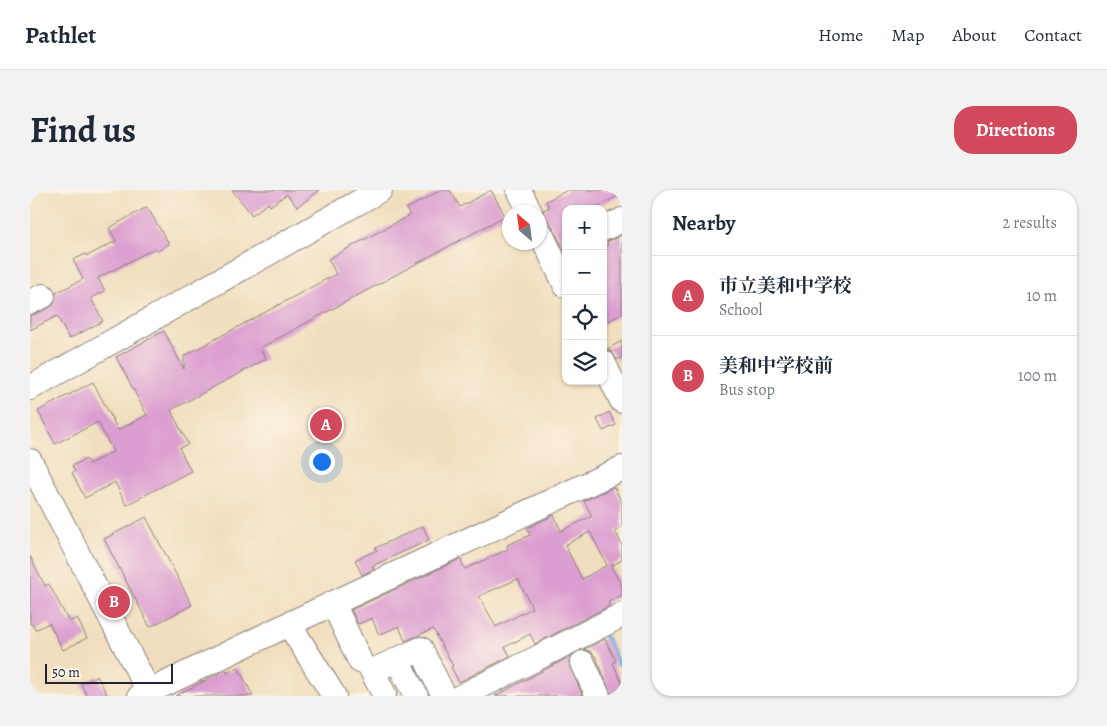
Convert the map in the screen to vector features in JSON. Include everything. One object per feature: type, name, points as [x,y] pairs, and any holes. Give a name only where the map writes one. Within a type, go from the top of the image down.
[{"type":"street","points":[[30,388],[380,190]]},
{"type":"street","points":[[519,190],[526,205]]},
{"type":"street","points":[[607,227],[622,220]]},
{"type":"street","points":[[547,239],[558,250],[562,268]]},
{"type":"street","points":[[607,370],[622,401]]},
{"type":"street","points":[[30,461],[146,695],[333,603],[620,475]]},
{"type":"street","points":[[333,603],[360,661]]},
{"type":"street","points":[[462,696],[622,615]]},
{"type":"street","points":[[289,624],[334,696]]},
{"type":"street","points":[[384,694],[372,671],[420,649],[444,696]]},
{"type":"street","points":[[397,660],[416,696]]},
{"type":"street","points":[[584,663],[598,696]]},
{"type":"building","points":[[232,190],[320,190],[297,207],[287,194],[270,206],[268,203],[252,215]]},
{"type":"building","points":[[441,190],[450,190],[460,207],[491,190],[502,210],[502,218],[260,348],[266,359],[171,410],[188,444],[179,448],[191,471],[126,505],[115,482],[85,498],[72,473],[75,471],[72,466],[86,459],[89,464],[113,452],[98,422],[55,444],[38,411],[93,382],[118,430],[147,415],[116,357],[164,331],[184,369],[184,356],[336,274],[328,259],[410,215],[406,209]]},
{"type":"building","points":[[568,190],[622,190],[622,194],[600,205],[562,205],[562,246],[552,226],[547,221],[547,209],[549,208],[546,201]]},
{"type":"building","points":[[147,207],[169,244],[158,251],[155,248],[98,278],[105,291],[91,298],[103,321],[69,339],[57,316],[30,330],[30,316],[49,308],[54,304],[56,293],[83,279],[73,260],[86,254],[87,256],[116,241],[109,228]]},
{"type":"building","points":[[622,235],[622,314],[607,322],[608,245],[607,242]]},
{"type":"building","points":[[622,341],[622,357],[617,360],[611,351],[607,349]]},
{"type":"building","points":[[609,412],[616,425],[603,431],[597,419]]},
{"type":"building","points":[[614,487],[622,503],[622,527],[615,531],[622,545],[622,560],[611,566],[622,587],[622,595],[608,602],[609,606],[535,644],[530,634],[505,647],[510,656],[459,682],[451,667],[453,666],[433,629],[405,641],[399,626],[379,635],[372,618],[358,624],[351,610],[460,559],[465,569],[506,550],[508,548],[507,545],[530,535],[527,528],[554,515],[561,531],[592,516],[584,501]],"holes":[[[590,532],[607,565],[582,579],[565,545]],[[518,579],[532,608],[496,627],[479,596]]]},
{"type":"building","points":[[146,517],[192,605],[150,627],[104,539]]},
{"type":"building","points":[[423,526],[429,540],[372,566],[374,569],[362,575],[355,560],[377,550],[375,548]]},
{"type":"building","points":[[30,556],[45,586],[49,584],[69,622],[77,618],[87,638],[63,650],[49,623],[35,630],[32,624],[30,624]]},
{"type":"building","points":[[605,639],[616,661],[613,663],[622,683],[622,696],[612,696],[596,657],[584,649]]},
{"type":"building","points":[[571,656],[570,668],[583,696],[495,696]]},
{"type":"building","points":[[238,667],[253,696],[175,696],[226,670],[227,673]]},
{"type":"building","points":[[97,676],[108,696],[87,696],[81,684]]},
{"type":"waterway","points":[[603,632],[618,664],[622,662]]},
{"type":"place","name":"市立美和中学校","points":[[326,425]]},
{"type":"place","name":"美和中学校前","points":[[114,602]]}]
